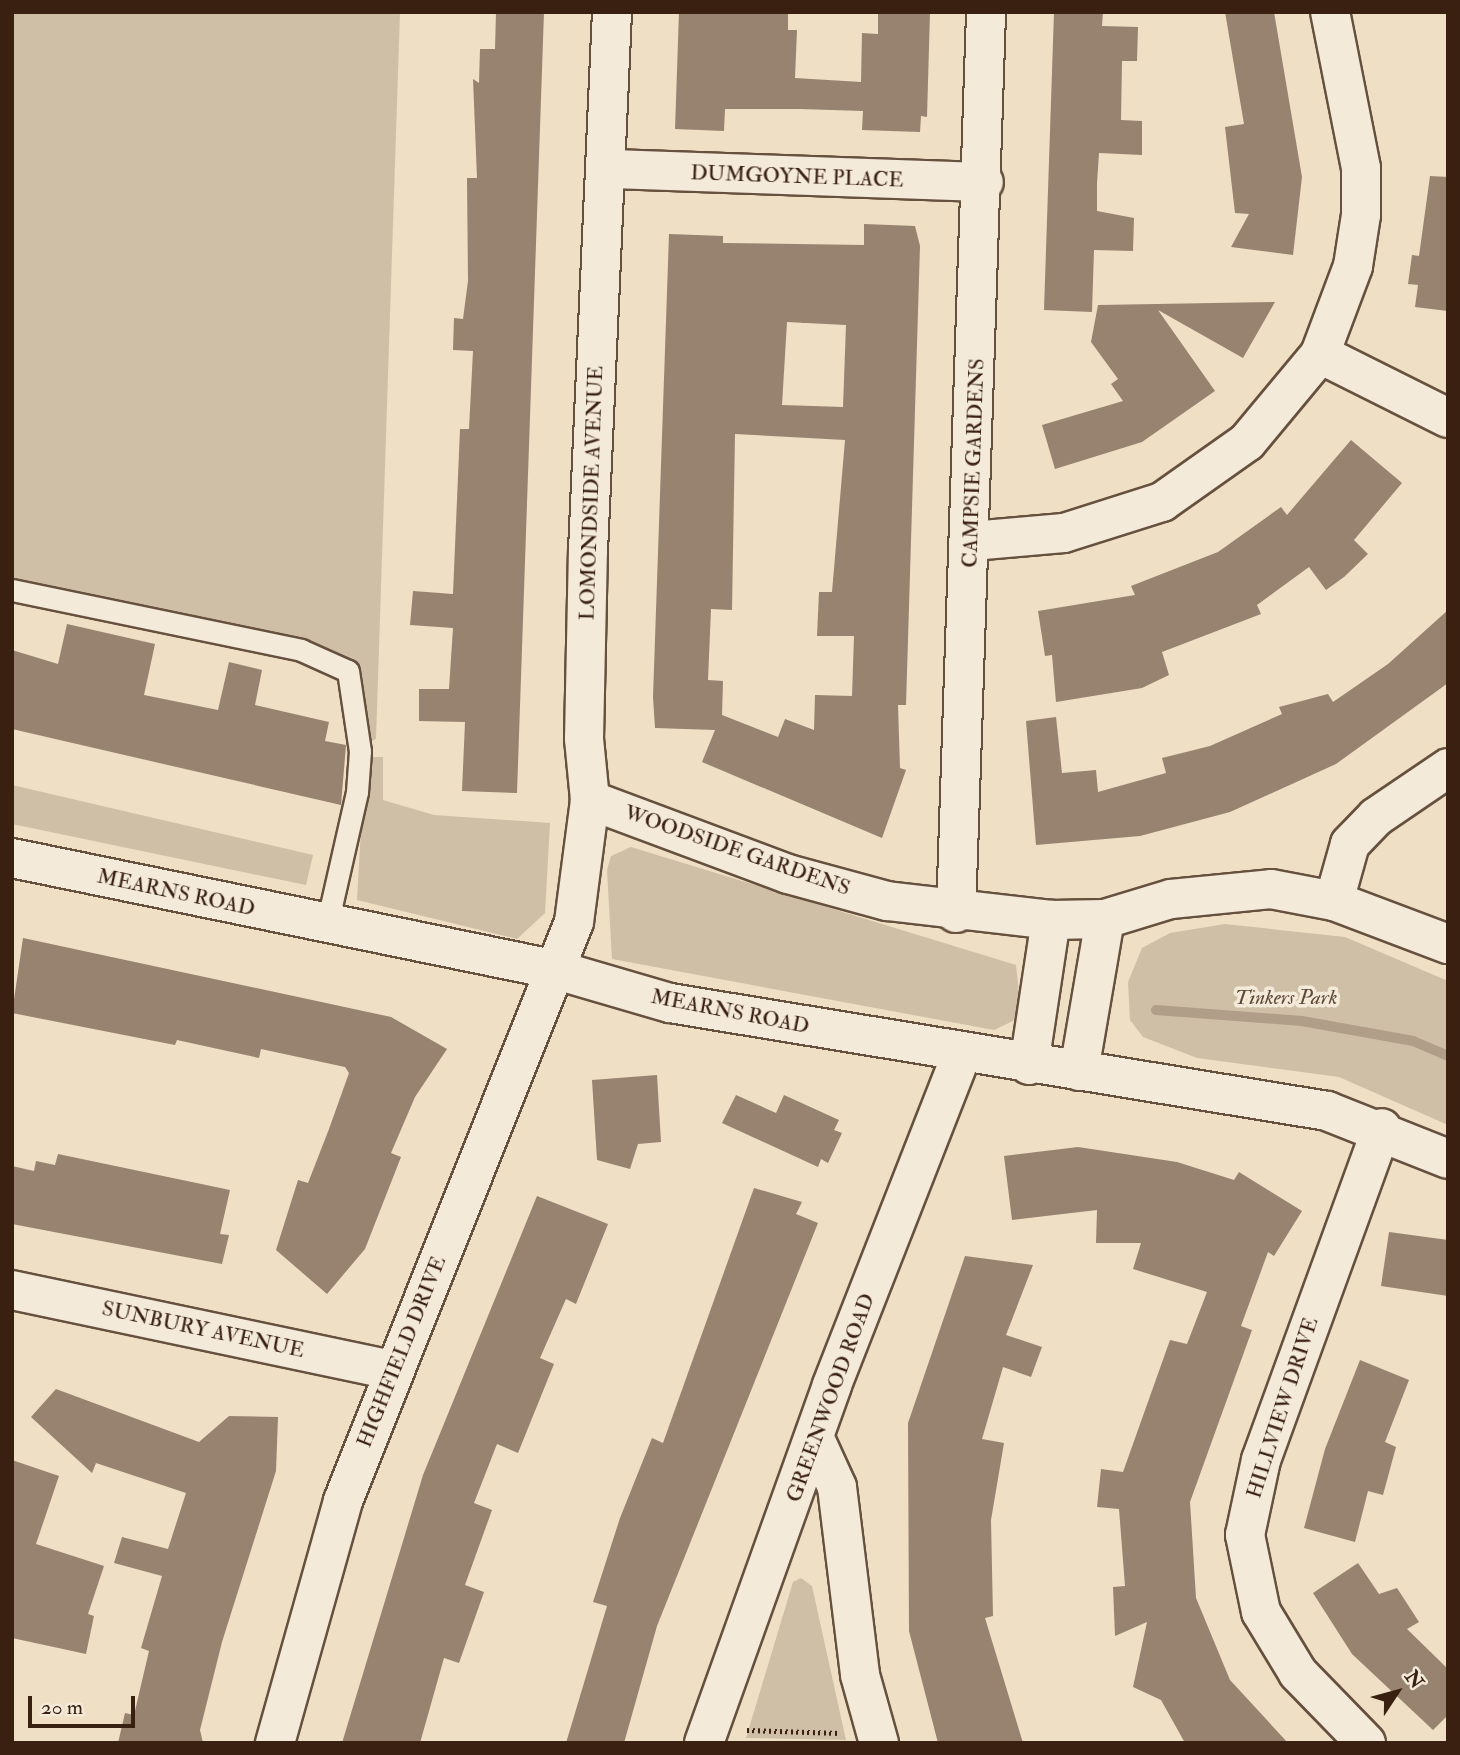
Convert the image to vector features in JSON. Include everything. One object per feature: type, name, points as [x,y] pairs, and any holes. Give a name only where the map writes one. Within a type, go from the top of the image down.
[{"type":"street","name":"LOMONDSIDE AVENUE","points":[[557,970],[574,922],[590,800],[584,739],[588,551],[610,169],[612,12]]},
{"type":"street","name":"CAMPSIE GARDENS","points":[[956,913],[984,182],[986,12]]},
{"type":"street","points":[[972,541],[1064,533],[1162,502],[1247,442],[1320,354],[1353,266],[1361,215],[1361,168],[1330,12]]},
{"type":"street","name":"DUMGOYNE PLACE","points":[[610,169],[984,182]]},
{"type":"street","points":[[1320,354],[1448,418]]},
{"type":"street","points":[[1334,901],[1350,844],[1376,817],[1448,768]]},
{"type":"street","name":"WOODSIDE GARDENS","points":[[590,800],[788,874],[956,913],[1051,920],[1105,919],[1171,899],[1271,889],[1334,901],[1448,944]]},
{"type":"street","name":"MEARNS ROAD","points":[[12,858],[557,970],[670,1003],[961,1055],[1327,1111],[1382,1128],[1448,1158]]},
{"type":"street","points":[[1079,1071],[1105,919]]},
{"type":"street","points":[[1030,1065],[1051,920]]},
{"type":"street","name":"HIGHFIELD DRIVE","points":[[275,1743],[343,1501],[393,1370],[557,970]]},
{"type":"street","name":"GREENWOOD ROAD","points":[[706,1736],[961,1055]]},
{"type":"street","name":"HILLVIEW DRIVE","points":[[1366,1743],[1298,1673],[1261,1612],[1245,1535],[1261,1460],[1382,1128]]},
{"type":"street","name":"SUNBURY AVENUE","points":[[12,1290],[393,1370]]},
{"type":"street","points":[[815,1439],[836,1487],[860,1675],[878,1738]]},
{"type":"lane","points":[[12,590],[301,650],[348,671],[360,751],[357,792],[327,924]]},
{"type":"path","points":[[706,1736],[878,1738]]},
{"type":"green space","points":[[12,12],[400,12],[376,739],[357,747],[343,663],[12,590]]},
{"type":"green space","points":[[365,757],[383,757],[383,800],[434,815],[550,823],[545,913],[517,939],[357,900]]},
{"type":"green space","points":[[12,785],[313,855],[306,885],[12,824]]},
{"type":"green space","points":[[631,847],[1016,965],[1020,1002],[1013,1021],[994,1030],[612,959],[607,870],[611,856]]},
{"type":"green space","name":"Tinkers Park","points":[[1225,924],[1345,937],[1448,981],[1448,1125],[1339,1077],[1197,1058],[1143,1037],[1130,1020],[1128,982],[1142,948],[1170,933]]},
{"type":"green space","points":[[801,1578],[812,1586],[846,1740],[746,1738],[793,1582]]},
{"type":"building","points":[[496,12],[544,12],[517,793],[462,791],[465,722],[419,721],[419,689],[449,689],[453,628],[410,625],[413,591],[453,594],[460,429],[469,429],[473,351],[453,350],[454,318],[463,319],[468,281],[467,178],[477,178],[473,79],[479,83],[480,49],[495,49]]},
{"type":"building","points":[[679,12],[788,13],[788,30],[797,30],[795,78],[861,82],[862,33],[878,34],[878,12],[930,12],[927,117],[921,116],[920,132],[862,130],[863,111],[725,109],[724,131],[675,129]]},
{"type":"building","points":[[1054,12],[1103,12],[1102,26],[1138,27],[1137,61],[1122,61],[1121,120],[1142,121],[1142,155],[1099,153],[1097,183],[1097,211],[1134,218],[1133,251],[1094,250],[1092,312],[1044,310]]},
{"type":"building","points":[[1225,12],[1274,12],[1302,177],[1293,255],[1231,247],[1249,214],[1235,213],[1225,127],[1244,124]]},
{"type":"building","points":[[1430,176],[1448,177],[1448,311],[1415,307],[1418,285],[1408,284],[1412,255],[1419,256]]},
{"type":"building","points":[[864,224],[915,226],[920,246],[906,705],[898,705],[900,768],[906,770],[882,838],[702,762],[715,730],[655,728],[653,697],[669,234],[723,236],[723,243],[864,245]],"holes":[[[787,322],[846,325],[843,407],[782,405]],[[735,434],[845,440],[832,592],[819,592],[817,636],[854,636],[852,696],[815,695],[814,730],[785,719],[778,737],[722,715],[723,681],[708,680],[711,609],[732,610]]]},
{"type":"building","points":[[1275,302],[1243,358],[1158,310],[1215,391],[1142,442],[1055,469],[1042,425],[1123,401],[1111,384],[1118,379],[1091,342],[1098,305]]},
{"type":"building","points":[[1351,440],[1402,483],[1354,540],[1368,554],[1344,577],[1326,590],[1309,567],[1257,605],[1261,614],[1162,652],[1169,675],[1142,688],[1056,702],[1052,655],[1045,656],[1038,611],[1135,595],[1131,586],[1218,552],[1281,507],[1287,515]]},
{"type":"building","points":[[1448,610],[1448,683],[1336,764],[1230,812],[1140,836],[1036,845],[1026,721],[1056,717],[1062,773],[1096,770],[1098,792],[1166,773],[1162,758],[1210,746],[1282,714],[1279,707],[1328,694],[1333,702],[1388,664]]},
{"type":"building","points":[[67,624],[155,644],[144,695],[218,710],[229,662],[262,670],[255,705],[329,722],[325,741],[346,745],[341,805],[12,729],[12,650],[58,664]]},
{"type":"building","points":[[23,938],[391,1017],[447,1049],[415,1097],[391,1153],[401,1157],[365,1249],[327,1294],[276,1250],[298,1180],[308,1183],[329,1129],[349,1073],[345,1067],[261,1049],[259,1058],[177,1040],[175,1045],[12,1013]]},
{"type":"building","points":[[657,1075],[661,1142],[638,1144],[630,1169],[597,1160],[592,1080]]},
{"type":"building","points":[[736,1095],[776,1113],[784,1095],[839,1120],[834,1130],[842,1133],[828,1163],[821,1159],[818,1167],[722,1123]]},
{"type":"building","points":[[1078,1147],[1177,1162],[1234,1180],[1239,1172],[1302,1211],[1274,1256],[1268,1252],[1241,1326],[1252,1330],[1190,1502],[1196,1598],[1230,1680],[1288,1743],[1185,1743],[1161,1700],[1133,1687],[1147,1622],[1115,1636],[1113,1587],[1125,1586],[1119,1509],[1097,1507],[1101,1469],[1123,1472],[1170,1340],[1187,1344],[1207,1292],[1133,1269],[1141,1243],[1096,1243],[1097,1210],[1012,1220],[1004,1156]]},
{"type":"building","points":[[58,1154],[230,1190],[220,1234],[229,1235],[222,1264],[12,1224],[12,1166],[34,1171],[36,1161],[55,1165]]},
{"type":"building","points":[[754,1188],[802,1202],[796,1214],[818,1223],[657,1626],[624,1743],[566,1743],[607,1606],[593,1602],[620,1518],[652,1438],[663,1443]]},
{"type":"building","points":[[537,1196],[608,1224],[576,1304],[566,1299],[540,1358],[554,1364],[518,1453],[497,1444],[474,1503],[492,1510],[465,1585],[484,1592],[459,1663],[444,1658],[420,1743],[342,1743],[423,1475]]},
{"type":"building","points":[[1389,1232],[1448,1240],[1448,1296],[1381,1286]]},
{"type":"building","points":[[965,1256],[1033,1265],[1006,1335],[1042,1347],[1031,1377],[1003,1367],[982,1439],[1004,1443],[991,1520],[993,1616],[985,1618],[1023,1743],[938,1743],[909,1631],[908,1423]]},
{"type":"building","points":[[1360,1360],[1409,1380],[1385,1442],[1396,1447],[1383,1495],[1368,1491],[1355,1542],[1304,1528],[1325,1449]]},
{"type":"building","points":[[56,1389],[199,1442],[229,1416],[278,1417],[276,1471],[222,1642],[200,1730],[203,1743],[118,1743],[125,1713],[134,1715],[149,1651],[141,1648],[162,1576],[114,1563],[122,1537],[168,1549],[186,1493],[96,1463],[92,1473],[31,1417]]},
{"type":"building","points":[[12,1460],[59,1476],[36,1544],[104,1566],[88,1614],[94,1616],[86,1654],[12,1638]]},
{"type":"building","points":[[1358,1563],[1379,1594],[1397,1588],[1419,1622],[1407,1629],[1448,1669],[1448,1715],[1433,1730],[1352,1654],[1313,1593]]},
{"type":"waterway","points":[[1156,1010],[1302,1021],[1413,1041],[1448,1056]]}]
